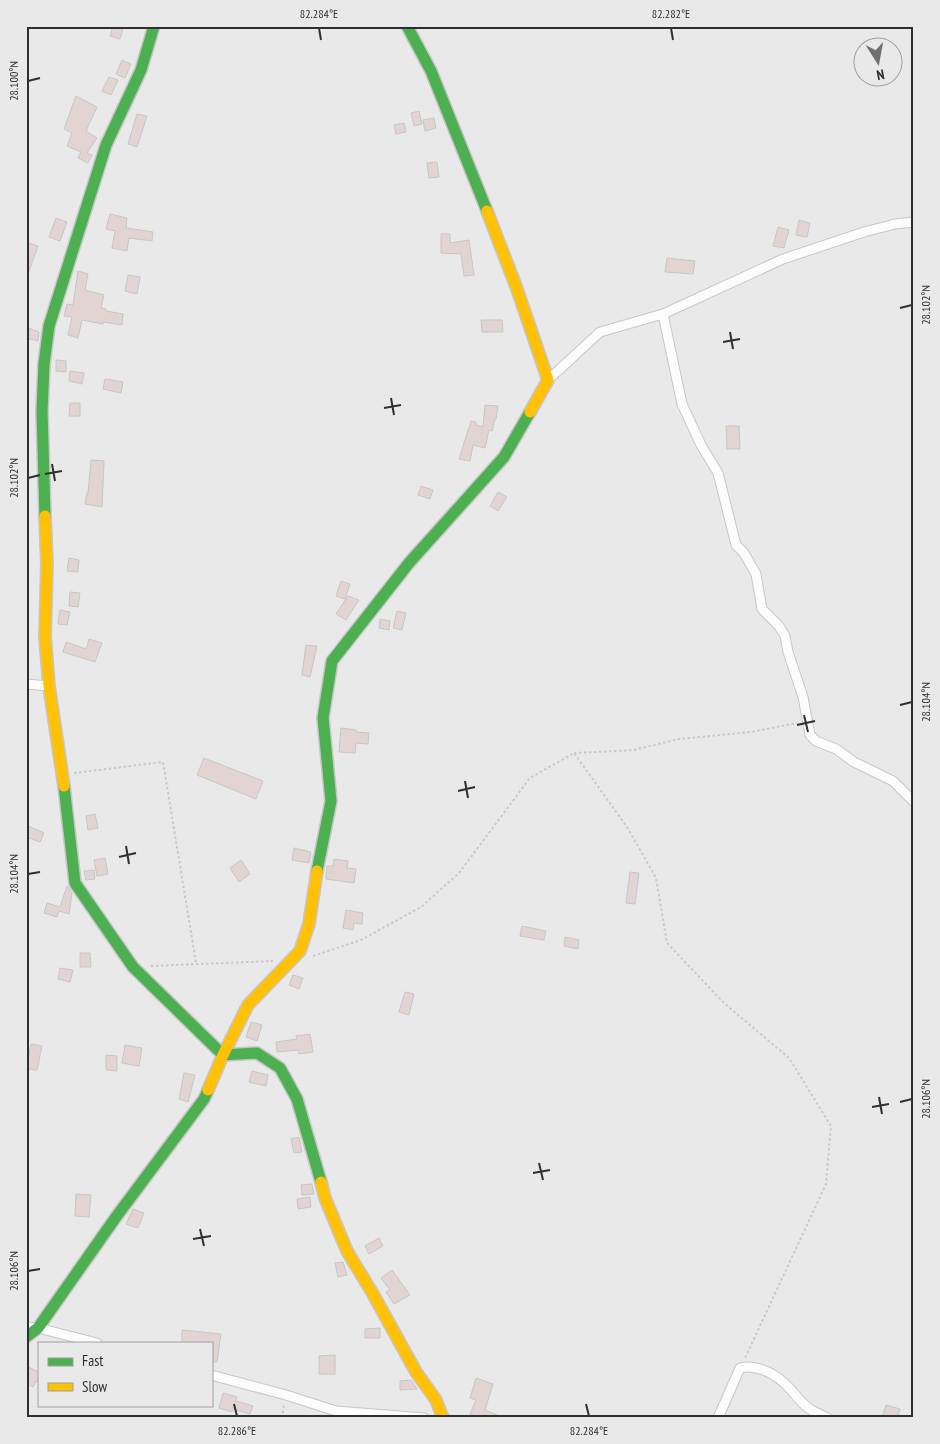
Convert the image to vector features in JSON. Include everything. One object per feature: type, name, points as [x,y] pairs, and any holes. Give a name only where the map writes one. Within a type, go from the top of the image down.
[{"type":"street","points":[[154,26],[141,70],[106,145],[49,326],[44,364],[42,411],[47,564],[45,636],[49,686],[63,774],[75,883],[133,967],[223,1055],[257,1053],[280,1068],[297,1099],[325,1198],[347,1251],[416,1372],[436,1400],[443,1418]]},
{"type":"street","points":[[407,26],[431,71],[517,289],[548,380]]},
{"type":"street","points":[[26,1336],[204,1098],[248,1005],[300,951],[309,924],[317,868],[331,801],[323,718],[332,661],[409,563],[504,457],[548,380],[600,332],[663,314],[783,259],[864,232],[895,224],[914,222]]},
{"type":"street","points":[[663,314],[682,404],[702,445],[718,472],[736,545],[744,553],[756,574],[762,609],[779,626],[785,636],[788,652],[803,697],[810,735],[816,741],[836,749],[854,762],[893,781],[914,802]]},
{"type":"street","points":[[26,684],[49,686]]},
{"type":"street","points":[[32,1327],[93,1342]]},
{"type":"street","points":[[718,1418],[740,1368],[753,1366],[782,1381],[805,1406],[828,1418]]},
{"type":"street","points":[[212,1375],[286,1395],[336,1411],[424,1418]]},
{"type":"path","points":[[292,961],[317,955],[361,940],[421,907],[459,873],[530,778],[574,754],[634,750],[679,739],[751,732],[806,721]]},
{"type":"path","points":[[574,754],[627,827],[656,878],[667,943],[724,1003],[789,1058],[831,1126],[826,1184],[740,1368]]},
{"type":"path","points":[[63,774],[162,762],[196,963]]},
{"type":"path","points":[[133,967],[273,961]]},
{"type":"path","points":[[282,1418],[286,1395]]},
{"type":"building","points":[[113,26],[123,29],[120,39],[110,36]]},
{"type":"building","points":[[122,60],[131,64],[125,78],[116,74]]},
{"type":"building","points":[[109,77],[118,80],[111,95],[102,91]]},
{"type":"building","points":[[76,96],[97,107],[86,131],[97,138],[87,153],[92,155],[88,163],[78,158],[81,152],[67,146],[72,133],[64,129]]},
{"type":"building","points":[[419,111],[422,124],[414,126],[411,113]]},
{"type":"building","points":[[137,114],[147,116],[137,147],[128,144]]},
{"type":"building","points":[[434,118],[436,128],[425,131],[423,120]]},
{"type":"building","points":[[404,123],[406,132],[396,134],[394,125]]},
{"type":"building","points":[[437,162],[439,177],[429,178],[427,163]]},
{"type":"building","points":[[110,214],[127,218],[126,228],[153,232],[152,241],[129,238],[127,251],[112,248],[115,231],[106,229]]},
{"type":"building","points":[[56,218],[67,222],[60,241],[49,237]]},
{"type":"building","points":[[799,220],[810,223],[807,237],[796,235]]},
{"type":"building","points":[[778,227],[789,230],[784,248],[773,246]]},
{"type":"building","points":[[441,234],[450,234],[450,243],[469,240],[474,275],[464,276],[461,254],[441,253]]},
{"type":"building","points":[[28,243],[38,246],[28,274],[26,274],[26,248]]},
{"type":"building","points":[[667,258],[695,261],[693,274],[665,272]]},
{"type":"building","points":[[78,271],[88,274],[85,290],[104,295],[101,308],[106,309],[106,311],[123,314],[122,325],[82,320],[78,338],[68,335],[72,317],[64,316],[67,304],[73,305]]},
{"type":"building","points":[[128,275],[140,277],[137,294],[125,291]]},
{"type":"building","points":[[481,320],[502,320],[503,332],[482,332]]},
{"type":"building","points":[[26,327],[39,332],[38,341],[26,338]]},
{"type":"building","points":[[56,360],[66,361],[66,372],[56,371]]},
{"type":"building","points":[[70,371],[84,373],[82,384],[69,381]]},
{"type":"building","points":[[105,379],[123,382],[121,393],[103,389]]},
{"type":"building","points":[[70,403],[80,403],[80,416],[69,416]]},
{"type":"building","points":[[485,405],[498,406],[496,419],[492,431],[489,430],[485,448],[473,445],[470,461],[459,459],[471,421],[483,427]]},
{"type":"building","points":[[726,426],[739,426],[740,449],[727,449]]},
{"type":"building","points":[[91,460],[104,461],[102,507],[85,504]]},
{"type":"building","points":[[421,486],[433,490],[430,499],[418,495]]},
{"type":"building","points":[[498,492],[507,497],[498,511],[490,506]]},
{"type":"building","points":[[69,558],[79,560],[78,572],[67,571]]},
{"type":"building","points":[[341,581],[350,584],[345,599],[336,596]]},
{"type":"building","points":[[70,592],[80,593],[78,607],[69,606]]},
{"type":"building","points":[[348,596],[359,600],[346,620],[336,614]]},
{"type":"building","points":[[60,610],[70,612],[67,625],[58,624]]},
{"type":"building","points":[[397,611],[406,613],[402,630],[393,628]]},
{"type":"building","points":[[380,619],[390,621],[389,630],[379,628]]},
{"type":"building","points":[[89,639],[102,643],[95,662],[63,652],[66,642],[86,649]]},
{"type":"building","points":[[306,645],[317,646],[310,677],[302,675]]},
{"type":"building","points":[[341,728],[369,733],[368,744],[356,743],[355,753],[339,752]]},
{"type":"building","points":[[204,758],[263,781],[256,799],[197,775]]},
{"type":"building","points":[[95,814],[98,828],[88,830],[86,816]]},
{"type":"building","points":[[26,825],[44,833],[40,842],[26,837]]},
{"type":"building","points":[[294,848],[311,852],[309,863],[292,860]]},
{"type":"building","points":[[105,858],[108,874],[97,876],[94,860]]},
{"type":"building","points":[[334,859],[348,861],[347,868],[356,869],[354,883],[326,879],[327,866],[333,866]]},
{"type":"building","points":[[241,860],[250,874],[239,882],[230,868]]},
{"type":"building","points":[[94,870],[95,879],[86,880],[84,871]]},
{"type":"building","points":[[630,872],[639,873],[635,904],[626,903]]},
{"type":"building","points":[[67,886],[72,893],[69,914],[59,911],[57,917],[44,913],[47,903],[60,907]]},
{"type":"building","points":[[346,910],[363,913],[362,924],[354,923],[353,930],[343,928]]},
{"type":"building","points":[[522,926],[546,931],[544,940],[520,936]]},
{"type":"building","points":[[565,937],[579,940],[578,949],[564,946]]},
{"type":"building","points":[[80,953],[90,953],[91,967],[80,967]]},
{"type":"building","points":[[60,968],[73,970],[70,982],[58,979]]},
{"type":"building","points":[[293,975],[303,978],[299,989],[289,985]]},
{"type":"building","points":[[405,992],[414,994],[409,1015],[399,1012]]},
{"type":"building","points":[[251,1022],[262,1025],[257,1041],[246,1037]]},
{"type":"building","points":[[310,1034],[313,1052],[299,1054],[298,1050],[277,1052],[276,1042],[297,1039],[296,1036]]},
{"type":"building","points":[[31,1044],[42,1046],[37,1070],[26,1069]]},
{"type":"building","points":[[125,1045],[142,1048],[139,1066],[122,1063]]},
{"type":"building","points":[[106,1055],[117,1056],[117,1071],[106,1070]]},
{"type":"building","points":[[252,1071],[268,1075],[266,1086],[249,1082]]},
{"type":"building","points":[[184,1073],[195,1075],[188,1102],[179,1099]]},
{"type":"building","points":[[299,1137],[302,1152],[294,1153],[291,1139]]},
{"type":"building","points":[[312,1184],[314,1194],[302,1195],[301,1185]]},
{"type":"building","points":[[76,1194],[91,1195],[89,1217],[75,1216]]},
{"type":"building","points":[[310,1197],[311,1207],[298,1209],[297,1199]]},
{"type":"building","points":[[133,1209],[144,1213],[138,1228],[126,1224]]},
{"type":"building","points":[[379,1238],[383,1246],[369,1254],[365,1246]]},
{"type":"building","points":[[343,1262],[347,1275],[338,1277],[335,1263]]},
{"type":"building","points":[[392,1270],[410,1295],[394,1304],[386,1292],[390,1290],[381,1278]]},
{"type":"building","points":[[380,1328],[380,1338],[365,1338],[365,1329]]},
{"type":"building","points":[[182,1330],[221,1334],[217,1362],[212,1362],[212,1342],[182,1342]]},
{"type":"building","points":[[335,1355],[335,1374],[319,1374],[319,1356]]},
{"type":"building","points":[[26,1366],[38,1372],[38,1382],[36,1381],[33,1387],[26,1383]]},
{"type":"building","points":[[476,1378],[493,1384],[485,1410],[504,1418],[478,1418],[470,1414],[476,1400],[470,1398]]},
{"type":"building","points":[[411,1380],[417,1389],[400,1390],[400,1381]]},
{"type":"building","points":[[223,1393],[237,1397],[236,1401],[253,1406],[250,1414],[233,1409],[232,1412],[219,1408]]},
{"type":"building","points":[[886,1405],[900,1409],[897,1418],[882,1418]]},
{"type":"traffic: fast","points":[[45,516],[42,411],[44,364],[49,326],[106,145],[141,70],[154,26]]},
{"type":"traffic: fast","points":[[407,26],[431,71],[487,211]]},
{"type":"traffic: fast","points":[[317,871],[331,801],[323,718],[332,661],[409,563],[504,457],[530,412]]},
{"type":"traffic: fast","points":[[64,786],[75,883],[133,967],[223,1055],[257,1053],[280,1068],[297,1099],[321,1182]]},
{"type":"traffic: fast","points":[[26,1337],[38,1328],[116,1217],[204,1099],[208,1090]]},
{"type":"traffic: slow","points":[[487,211],[517,289],[548,380],[530,412]]},
{"type":"traffic: slow","points":[[45,516],[47,564],[45,636],[49,686],[64,786]]},
{"type":"traffic: slow","points":[[208,1090],[248,1005],[300,951],[309,924],[317,871]]},
{"type":"traffic: slow","points":[[321,1182],[325,1198],[347,1251],[416,1372],[436,1400],[443,1418]]}]
